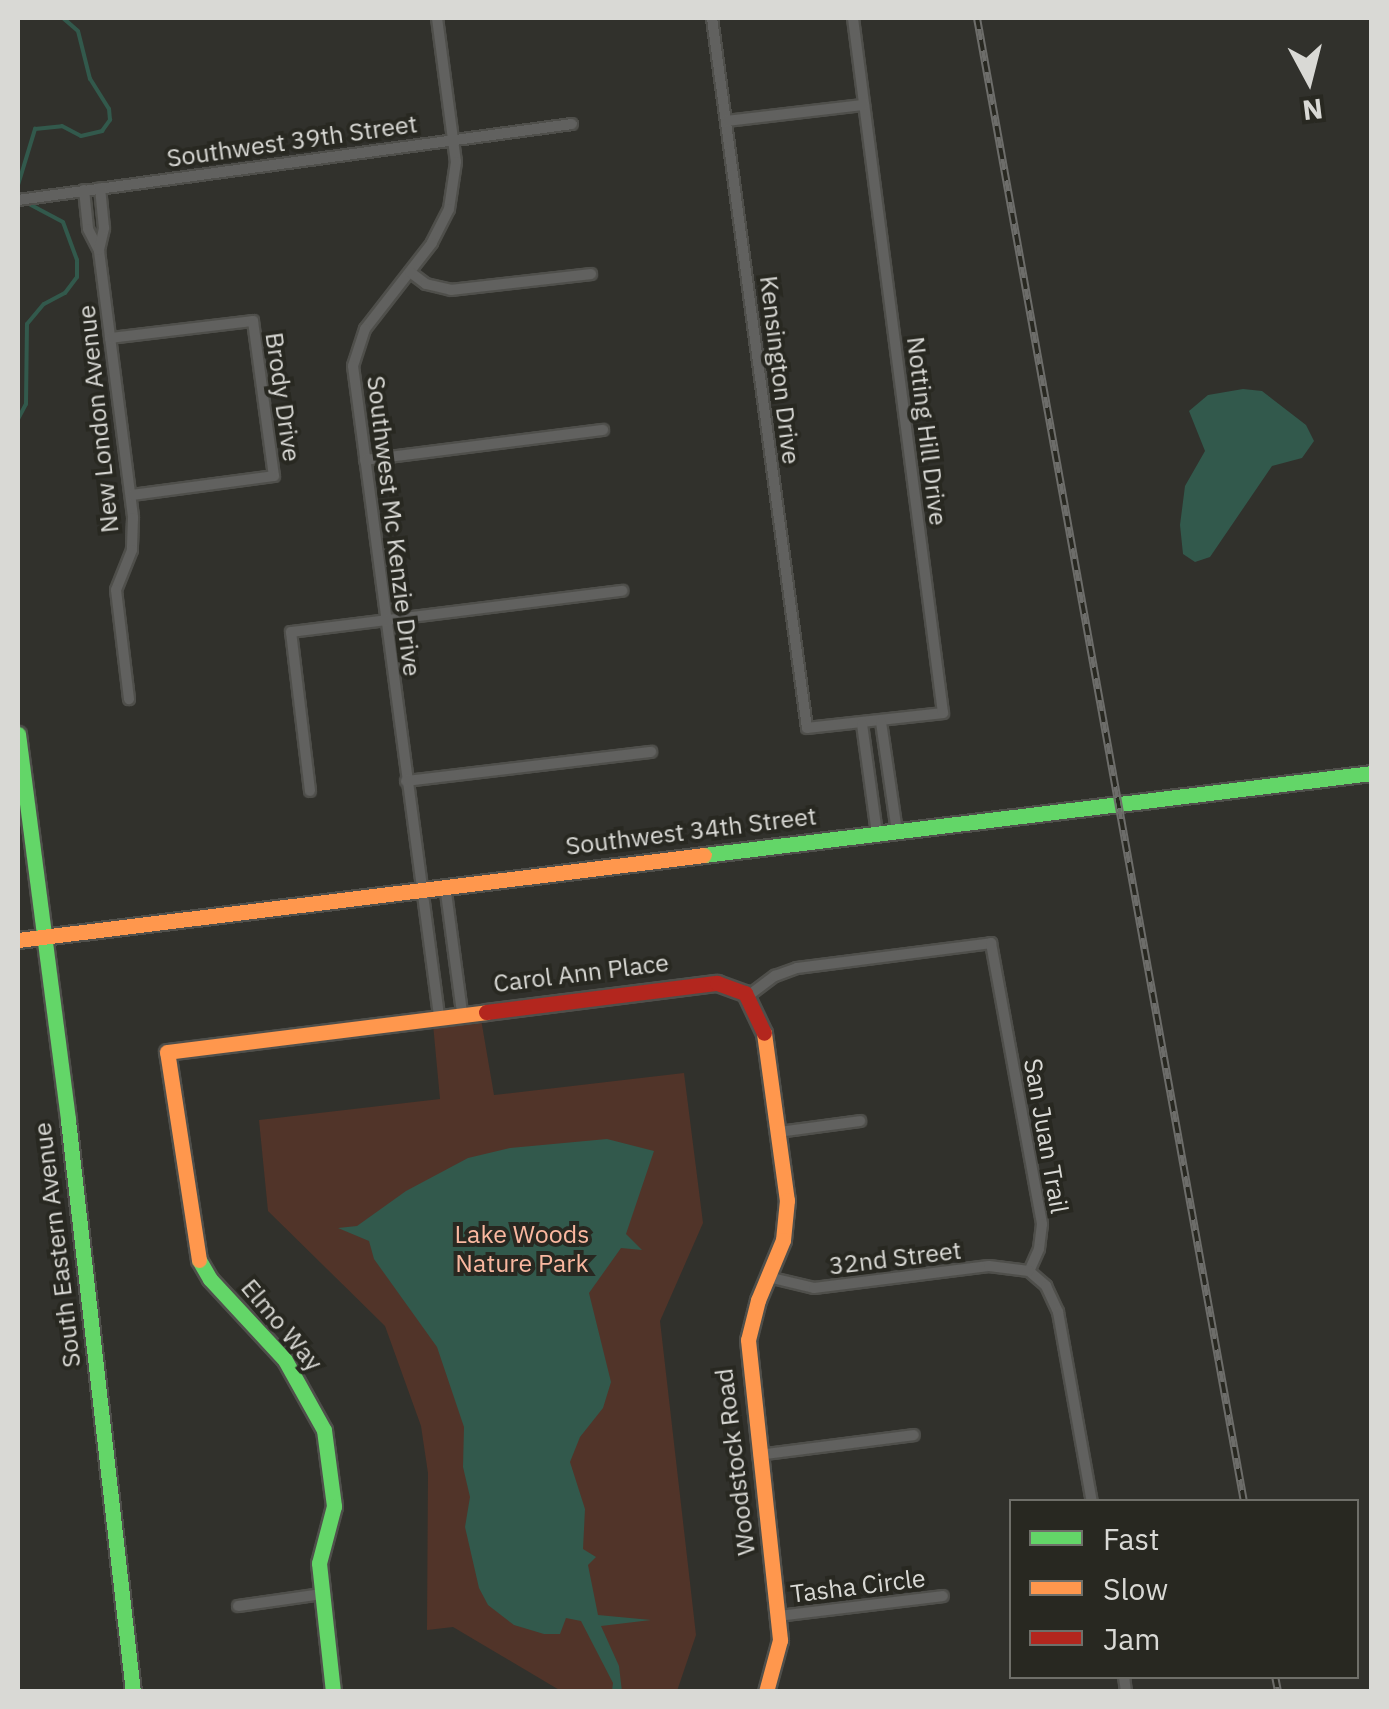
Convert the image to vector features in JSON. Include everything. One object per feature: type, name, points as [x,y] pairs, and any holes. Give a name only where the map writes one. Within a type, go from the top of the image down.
[{"type":"street","name":"Southwest Mc Kenzie Drive","points":[[437,18],[453,139],[455,177],[449,210],[432,243],[357,346],[354,378],[440,1016]]},
{"type":"street","name":"Kensington Drive","points":[[712,18],[806,728]]},
{"type":"street","name":"Notting Hill Drive","points":[[806,728],[943,713],[853,18]]},
{"type":"street","points":[[727,122],[864,105]]},
{"type":"street","name":"Southwest 39th Street","points":[[18,200],[572,124]]},
{"type":"street","name":"New London Avenue","points":[[99,251],[104,228],[100,188]]},
{"type":"street","name":"New London Avenue","points":[[84,190],[88,229],[99,251],[130,495],[132,550],[116,590],[129,699]]},
{"type":"street","points":[[410,272],[426,284],[451,290],[592,274]]},
{"type":"street","name":"Brody Drive","points":[[110,338],[253,321],[274,476],[130,495]]},
{"type":"street","points":[[364,460],[604,430]]},
{"type":"street","points":[[310,792],[290,632],[622,591]]},
{"type":"street","points":[[882,722],[897,832]]},
{"type":"street","points":[[862,724],[877,834]]},
{"type":"street","name":"South Eastern Avenue","points":[[18,734],[68,1120],[133,1691]]},
{"type":"street","points":[[406,781],[651,752]]},
{"type":"street","name":"Southwest 34th Street","points":[[18,940],[1372,773]]},
{"type":"street","points":[[445,886],[462,1013]]},
{"type":"street","name":"San Juan Trail","points":[[748,996],[775,976],[797,968],[991,943],[1042,1224],[1039,1249],[1029,1271]]},
{"type":"street","name":"Carol Ann Place","points":[[167,1052],[704,984],[736,987],[748,996]]},
{"type":"street","name":"Woodstock Road","points":[[748,996],[759,1012],[768,1041],[788,1216],[748,1340],[778,1616],[779,1650],[766,1692]]},
{"type":"street","name":"Elmo Way","points":[[167,1052],[190,1235],[201,1266],[286,1360],[324,1430],[334,1488],[332,1514],[319,1551],[334,1692]]},
{"type":"street","points":[[779,1132],[860,1121]]},
{"type":"street","name":"32nd Street","points":[[768,1277],[814,1288],[989,1266],[1029,1271]]},
{"type":"street","points":[[1029,1271],[1046,1286],[1058,1312],[1091,1499]]},
{"type":"street","points":[[758,1455],[914,1435]]},
{"type":"street","points":[[238,1606],[322,1594]]},
{"type":"street","name":"Tasha Circle","points":[[778,1616],[944,1596]]},
{"type":"street","points":[[123,1692],[133,1691]]},
{"type":"green space","name":"Lake Woods Nature Park","points":[[481,1019],[494,1095],[684,1073],[703,1223],[660,1321],[696,1635],[677,1691],[561,1691],[453,1627],[427,1630],[428,1473],[421,1426],[385,1326],[268,1211],[259,1120],[440,1099],[433,1024]]},
{"type":"shaded area","points":[[1243,389],[1262,391],[1306,425],[1314,441],[1302,458],[1272,466],[1210,557],[1195,562],[1183,554],[1180,525],[1185,486],[1205,451],[1189,411],[1208,395]]},
{"type":"shaded area","points":[[607,1139],[654,1151],[626,1234],[642,1250],[621,1248],[589,1293],[611,1382],[603,1408],[580,1437],[570,1462],[585,1509],[583,1549],[596,1557],[588,1565],[598,1615],[651,1620],[601,1626],[619,1666],[622,1692],[612,1691],[613,1683],[581,1621],[566,1618],[560,1634],[544,1634],[514,1625],[488,1605],[479,1588],[465,1527],[470,1497],[463,1467],[464,1427],[437,1347],[374,1259],[369,1241],[338,1228],[357,1226],[406,1191],[468,1158],[510,1148]]},
{"type":"waterway","points":[[18,185],[35,129],[62,126],[81,136],[102,131],[110,120],[109,109],[90,79],[78,31],[63,18]]},
{"type":"waterway","points":[[18,419],[26,404],[27,324],[44,304],[65,293],[77,277],[77,260],[63,222],[28,203]]},
{"type":"railway","points":[[977,18],[1243,1499]]},
{"type":"railway","points":[[1276,1679],[1278,1692]]},
{"type":"traffic: fast","points":[[18,734],[68,1120],[133,1692]]},
{"type":"traffic: fast","points":[[704,855],[1372,773]]},
{"type":"traffic: fast","points":[[199,1260],[210,1279],[285,1360],[324,1430],[334,1506],[319,1563],[333,1692]]},
{"type":"traffic: slow","points":[[18,940],[704,855]]},
{"type":"traffic: slow","points":[[199,1260],[167,1052],[486,1012]]},
{"type":"traffic: slow","points":[[764,1033],[787,1200],[783,1240],[758,1300],[748,1340],[780,1640],[766,1692]]},
{"type":"traffic: jam","points":[[486,1012],[717,983],[745,993],[764,1033]]}]
